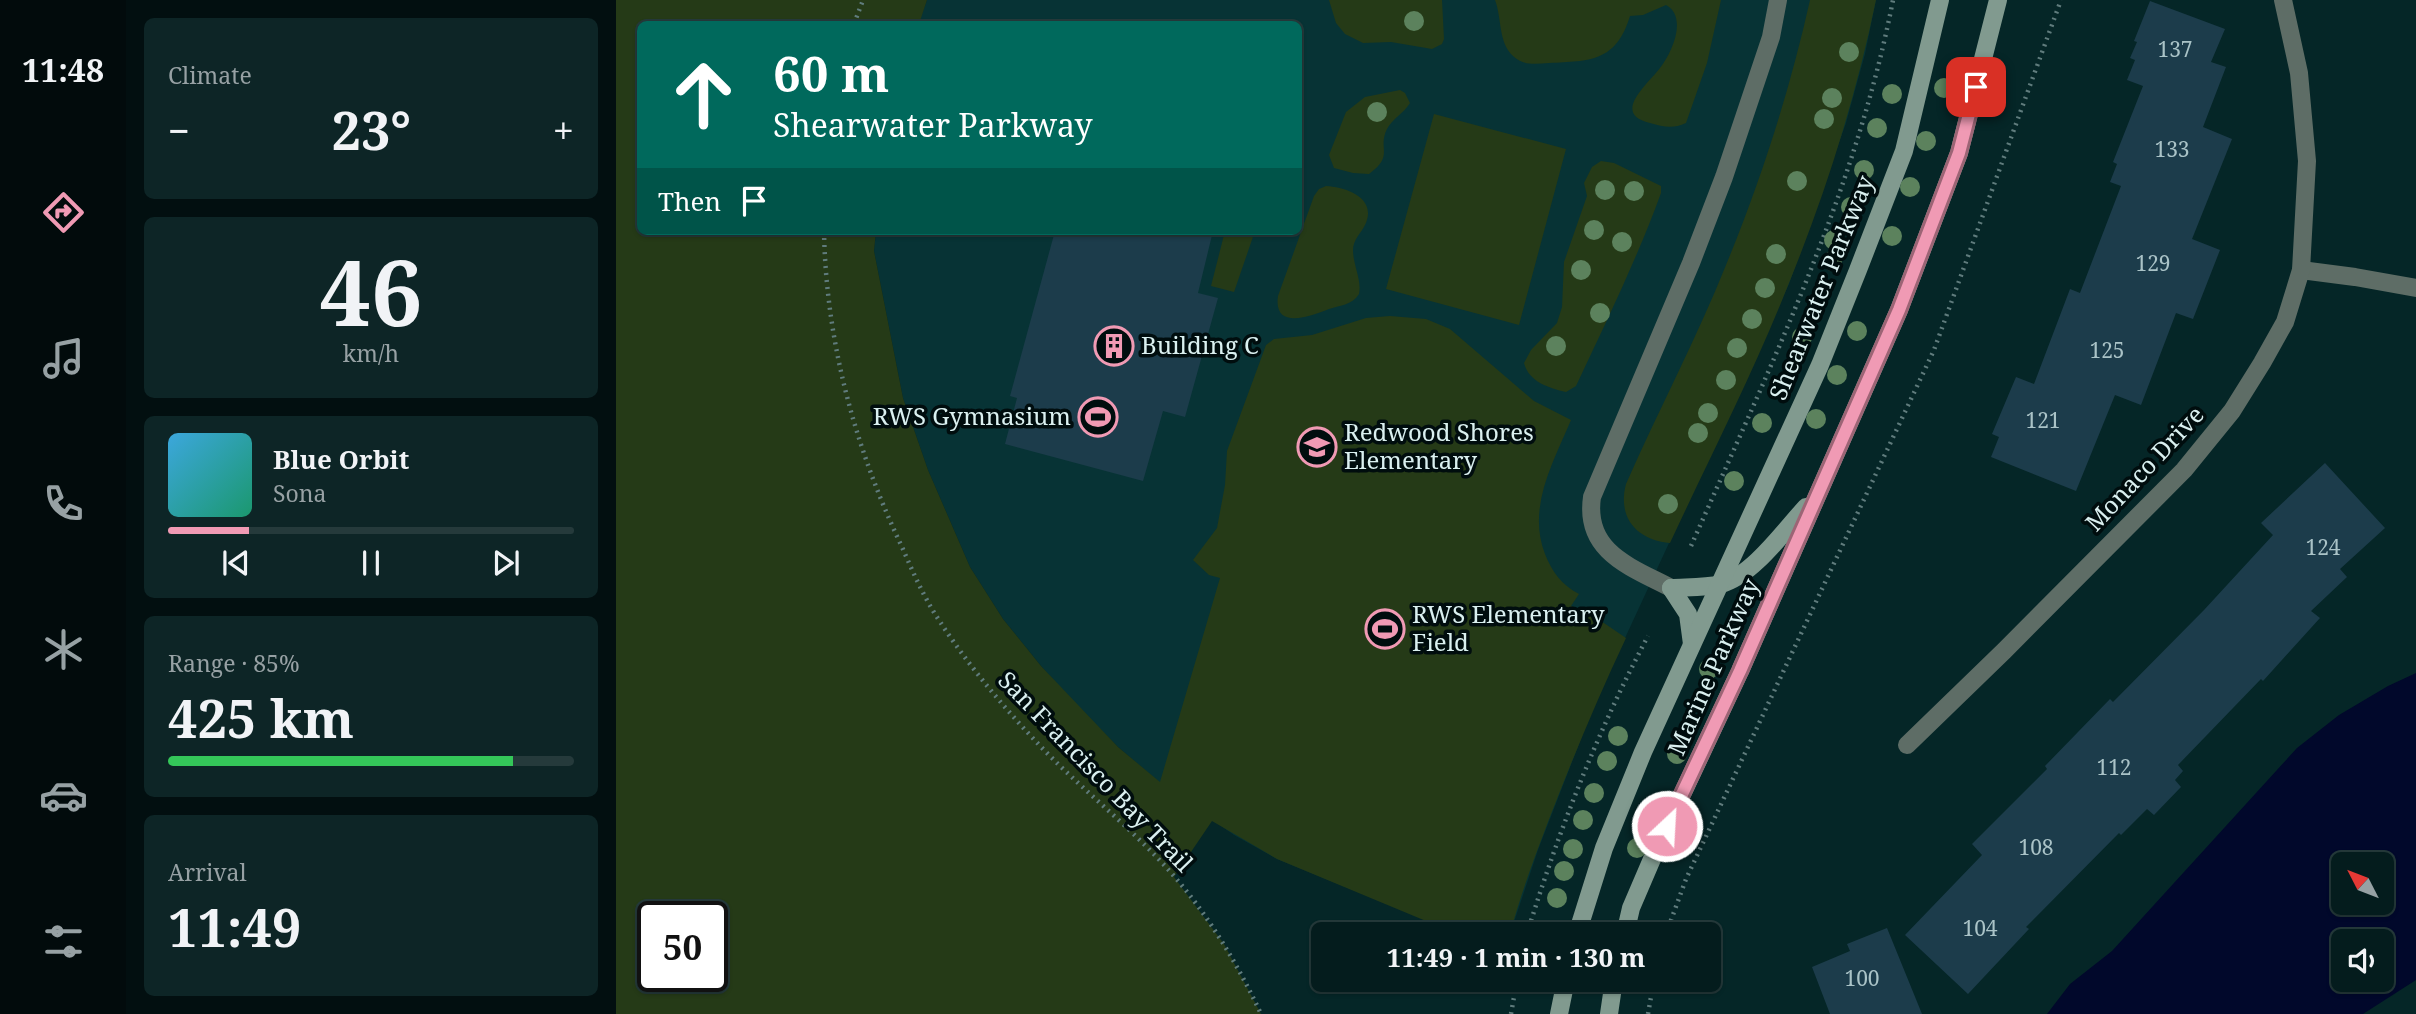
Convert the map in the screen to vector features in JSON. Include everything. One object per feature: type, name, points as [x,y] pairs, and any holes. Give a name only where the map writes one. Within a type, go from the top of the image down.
[{"type":"main road","name":"Shearwater Parkway","points":[[1720,584],[1820,365],[1904,151],[1940,0]]},
{"type":"main road","points":[[1692,644],[1688,614],[1671,588],[1720,584],[1736,578],[1754,564],[1816,497],[1899,310],[1959,153],[1998,0]]},
{"type":"main road","name":"Marine Parkway","points":[[1628,922],[1655,852],[1740,671],[1816,497]]},
{"type":"main road","name":"Marine Parkway","points":[[1581,922],[1604,848],[1643,752],[1720,584]]},
{"type":"main road","points":[[1559,1014],[1564,992]]},
{"type":"main road","points":[[1609,1014],[1612,992]]},
{"type":"street","points":[[1671,588],[1635,569],[1605,548],[1592,525],[1592,497],[1691,263],[1724,177],[1771,37],[1778,0]]},
{"type":"street","name":"Monaco Drive","points":[[1907,745],[2184,470],[2232,411],[2285,322],[2301,270],[2307,161],[2299,73],[2283,0]]},
{"type":"street","points":[[2301,270],[2355,276],[2416,288]]},
{"type":"path","points":[[856,21],[863,0]]},
{"type":"path","points":[[1691,546],[1765,378],[1833,208],[1872,92],[1893,0]]},
{"type":"path","points":[[1670,922],[1686,879],[1934,351],[2061,0]]},
{"type":"path","name":"San Francisco Bay Trail","points":[[824,235],[831,324],[844,387],[875,484],[894,530],[934,611],[999,702],[1174,876],[1224,944],[1261,1014]]},
{"type":"path","points":[[1531,922],[1555,850],[1591,760],[1621,687],[1648,636]]},
{"type":"path","points":[[1510,1014],[1515,992]]},
{"type":"path","points":[[1647,1014],[1652,992]]},
{"type":"shaded area","name":"Redwood Shores Elementary","points":[[927,0],[1876,0],[1865,54],[1846,123],[1789,284],[1594,705],[1538,850],[1514,922],[1431,922],[1277,859],[1234,835],[1160,783],[1118,747],[1041,666],[1003,619],[970,567],[928,470],[903,398],[874,251],[876,235],[1302,235],[1302,21],[919,21]]},
{"type":"shaded area","points":[[2416,673],[2416,980],[2363,1014],[2047,1014],[2070,984],[2112,951],[2297,748],[2339,715]]},
{"type":"green space","points":[[616,0],[927,0],[920,21],[637,21],[637,235],[876,235],[874,251],[903,398],[928,470],[970,567],[1003,619],[1041,666],[1118,747],[1160,782],[1220,578],[1209,575],[1193,560],[1217,528],[1225,485],[1227,451],[1266,345],[1274,339],[1312,335],[1366,318],[1390,316],[1426,319],[1450,329],[1534,401],[1571,420],[1544,486],[1539,519],[1540,537],[1554,572],[1579,594],[1571,606],[1626,638],[1557,799],[1513,922],[1428,922],[1277,859],[1212,821],[1174,877],[1224,944],[1261,1014],[616,1014]]},
{"type":"green space","points":[[1329,0],[1442,0],[1444,39],[1442,44],[1432,49],[1391,42],[1363,43],[1345,34],[1336,23]]},
{"type":"green space","points":[[1495,0],[1721,0],[1707,63],[1686,123],[1673,127],[1660,126],[1638,119],[1633,113],[1636,98],[1665,61],[1673,45],[1676,18],[1666,5],[1643,15],[1630,16],[1617,42],[1600,56],[1577,61],[1535,64],[1521,61],[1508,50]]},
{"type":"green space","points":[[1810,0],[1876,0],[1839,144],[1789,283],[1761,349],[1670,543],[1658,541],[1639,532],[1627,517],[1624,507],[1626,484],[1702,321],[1739,233],[1784,101]]},
{"type":"green space","points":[[1400,90],[1405,93],[1410,103],[1387,129],[1383,157],[1377,167],[1369,174],[1334,168],[1329,155],[1346,112],[1365,97]]},
{"type":"green space","points":[[1434,114],[1566,149],[1519,325],[1386,289]]},
{"type":"green space","points":[[1601,161],[1614,163],[1661,186],[1661,193],[1576,386],[1566,392],[1535,379],[1524,363],[1531,350],[1557,323],[1562,307],[1564,262],[1587,196],[1584,183],[1592,167]]},
{"type":"green space","points":[[1326,186],[1351,192],[1364,201],[1367,208],[1365,225],[1353,246],[1359,294],[1346,304],[1304,317],[1287,317],[1281,314],[1278,307],[1278,296],[1314,196],[1319,189]]},
{"type":"green space","points":[[1224,235],[1254,235],[1234,292],[1211,286]]},
{"type":"building","points":[[2150,1],[2225,29],[2211,62],[2226,67],[2203,127],[2232,139],[2192,239],[2220,250],[2193,319],[2176,313],[2141,405],[2115,395],[2076,491],[1991,457],[1999,437],[1992,434],[2016,377],[2034,384],[2070,289],[2080,293],[2121,186],[2110,182],[2117,164],[2113,162],[2143,86],[2127,80],[2135,60],[2130,58],[2137,42],[2134,41]]},
{"type":"building","name":"Building C","points":[[1054,235],[1212,235],[1198,293],[1218,298],[1185,417],[1163,411],[1143,481],[1005,444],[1017,398],[1010,396]]},
{"type":"building","points":[[2325,463],[2385,528],[2340,569],[2347,577],[2311,611],[2320,618],[2263,681],[2261,679],[2178,765],[2183,771],[2175,780],[2181,787],[2154,815],[2147,809],[2121,835],[2119,833],[2026,927],[2029,929],[1968,994],[1905,935],[1982,855],[1972,844],[2047,769],[2045,766],[2110,699],[2113,702],[2204,610],[2273,535],[2261,523]]},
{"type":"building","points":[[1887,928],[1922,1014],[1830,1014],[1812,967],[1850,951],[1847,944]]},
{"type":"place","name":"Building C","points":[[1114,346]]},
{"type":"place","name":"RWS Gymnasium","points":[[1098,417]]},
{"type":"place","name":"Redwood Shores Elementary","points":[[1317,447]]},
{"type":"place","name":"RWS Elementary Field","points":[[1385,629]]},
{"type":"route","points":[[1667,826],[1740,671],[1899,310],[1959,153],[1976,87]]}]
